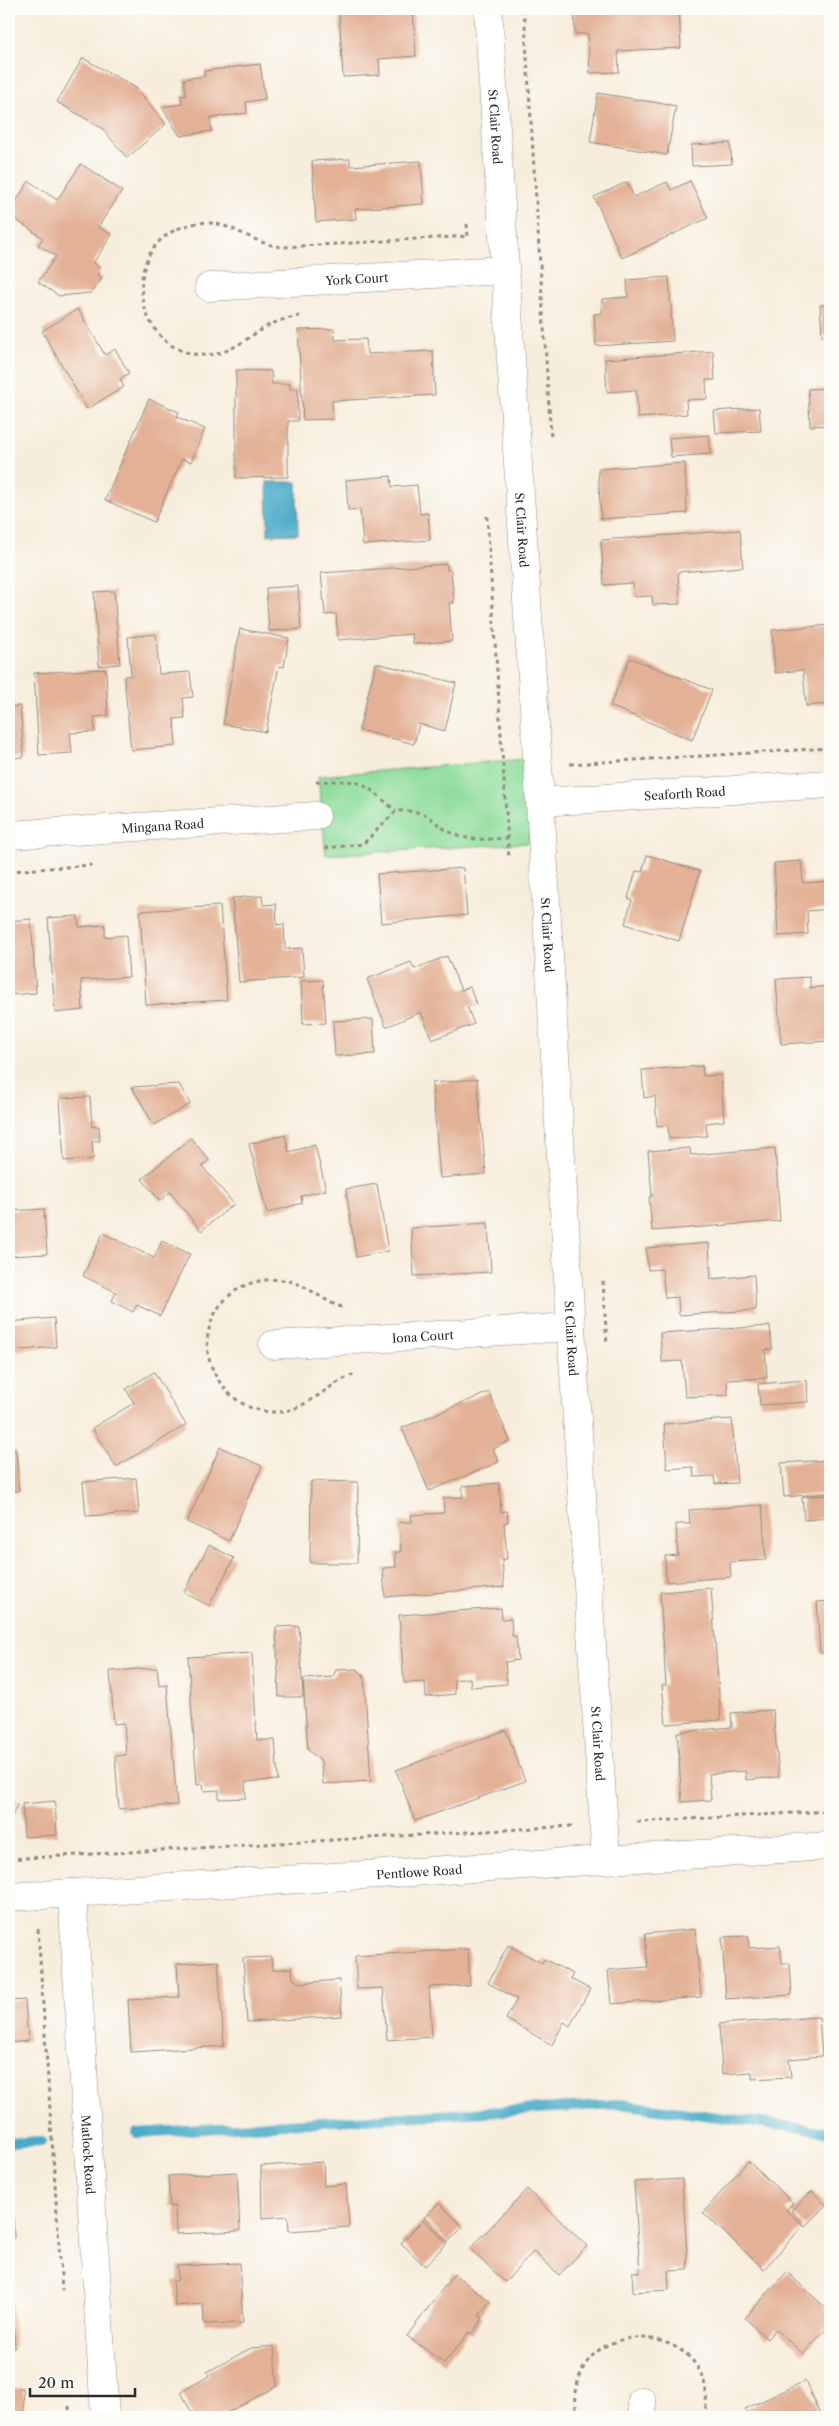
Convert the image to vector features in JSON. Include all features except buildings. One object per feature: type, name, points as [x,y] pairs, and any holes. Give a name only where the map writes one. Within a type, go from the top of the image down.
[{"type":"street","name":"St Clair Road","points":[[488,9],[606,1859]]},
{"type":"street","name":"York Court","points":[[209,287],[504,270]]},
{"type":"street","name":"Seaforth Road","points":[[540,802],[830,784]]},
{"type":"street","name":"Mingana Road","points":[[9,835],[316,816]]},
{"type":"street","name":"Iona Court","points":[[273,1345],[571,1328]]},
{"type":"street","name":"Pentlowe Road","points":[[9,1897],[830,1846]]},
{"type":"street","name":"Matlock Road","points":[[72,1893],[105,2417]]},
{"type":"path","points":[[524,9],[552,446]]},
{"type":"path","points":[[486,512],[509,868]]},
{"type":"path","points":[[562,765],[830,748]]},
{"type":"path","points":[[571,754],[572,774]]},
{"type":"path","points":[[603,1278],[607,1348]]},
{"type":"path","points":[[628,1822],[830,1811]]},
{"type":"path","points":[[636,1812],[636,1822]]},
{"type":"path","points":[[9,1859],[580,1825]]},
{"type":"path","points":[[38,1929],[62,2292]]},
{"type":"path","points":[[577,2417],[575,2395],[577,2382],[588,2362],[605,2346],[632,2336],[664,2341],[694,2362],[700,2372],[706,2395],[707,2405],[704,2417]]},
{"type":"path","points":[[69,2398],[70,2417]]},
{"type":"green space","points":[[537,758],[543,842],[326,855],[318,776]]},
{"type":"water","points":[[267,482],[297,482],[298,534],[268,535]]},
{"type":"waterway","points":[[137,2133],[620,2104],[830,2132]]},
{"type":"waterway","points":[[9,2143],[41,2141]]}]
